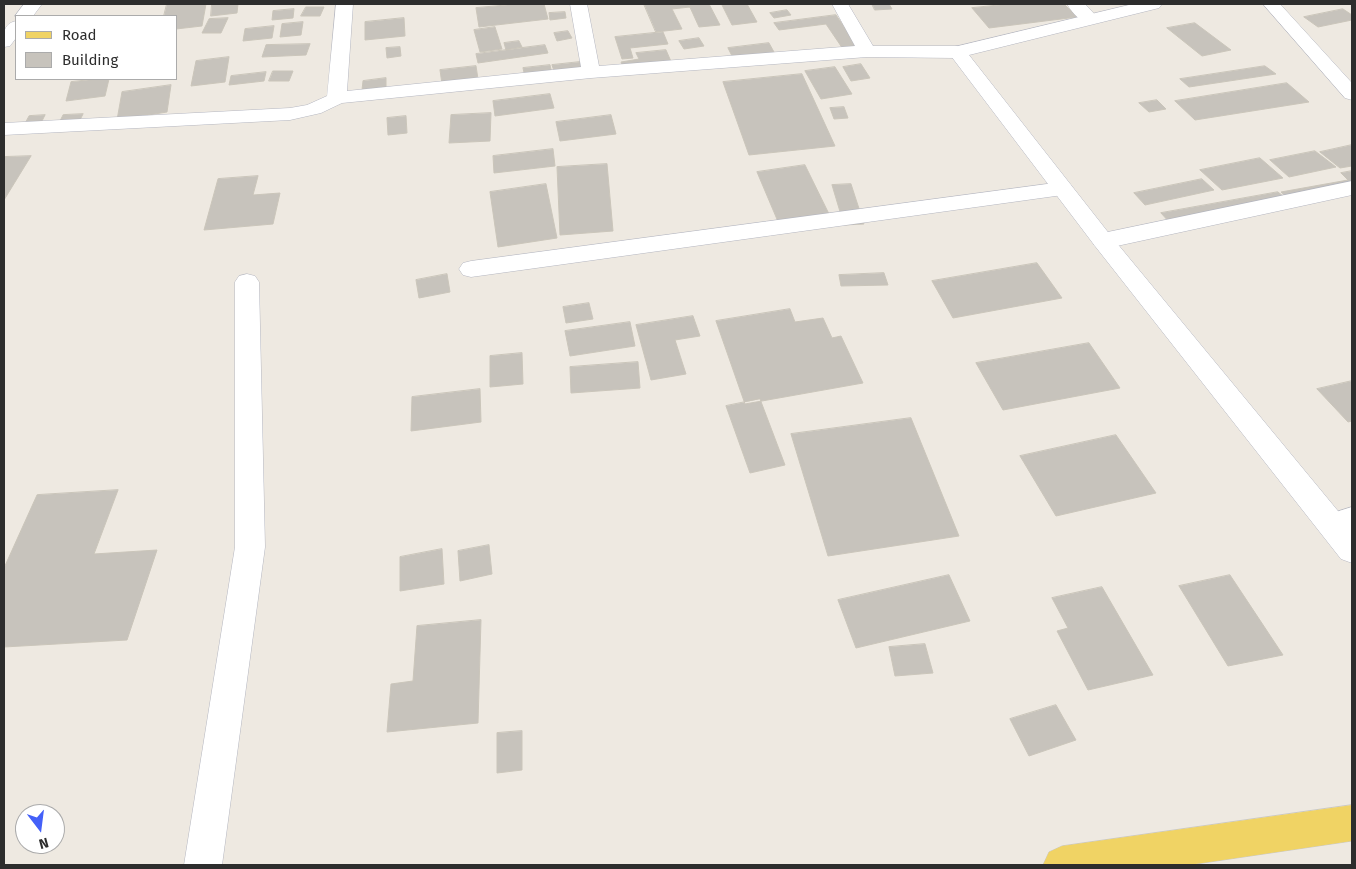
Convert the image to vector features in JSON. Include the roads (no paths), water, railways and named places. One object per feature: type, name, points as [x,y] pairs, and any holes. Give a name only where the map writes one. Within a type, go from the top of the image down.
[{"type":"main road","points":[[1062,865],[1352,823]]},
{"type":"street","points":[[25,15],[33,4]]},
{"type":"street","points":[[337,98],[344,4]]},
{"type":"street","points":[[578,4],[591,72]]},
{"type":"street","points":[[840,4],[867,52]]},
{"type":"street","points":[[4,130],[290,114],[314,110],[337,98],[591,72],[867,52],[957,52],[1082,12],[1153,4]]},
{"type":"street","points":[[1271,4],[1352,94]]},
{"type":"street","points":[[4,42],[15,27]]},
{"type":"street","points":[[957,52],[1103,241],[1342,522],[1352,550]]},
{"type":"street","points":[[471,269],[1062,188]]},
{"type":"street","points":[[1103,241],[1352,188]]},
{"type":"street","points":[[203,865],[250,547],[247,282]]}]
